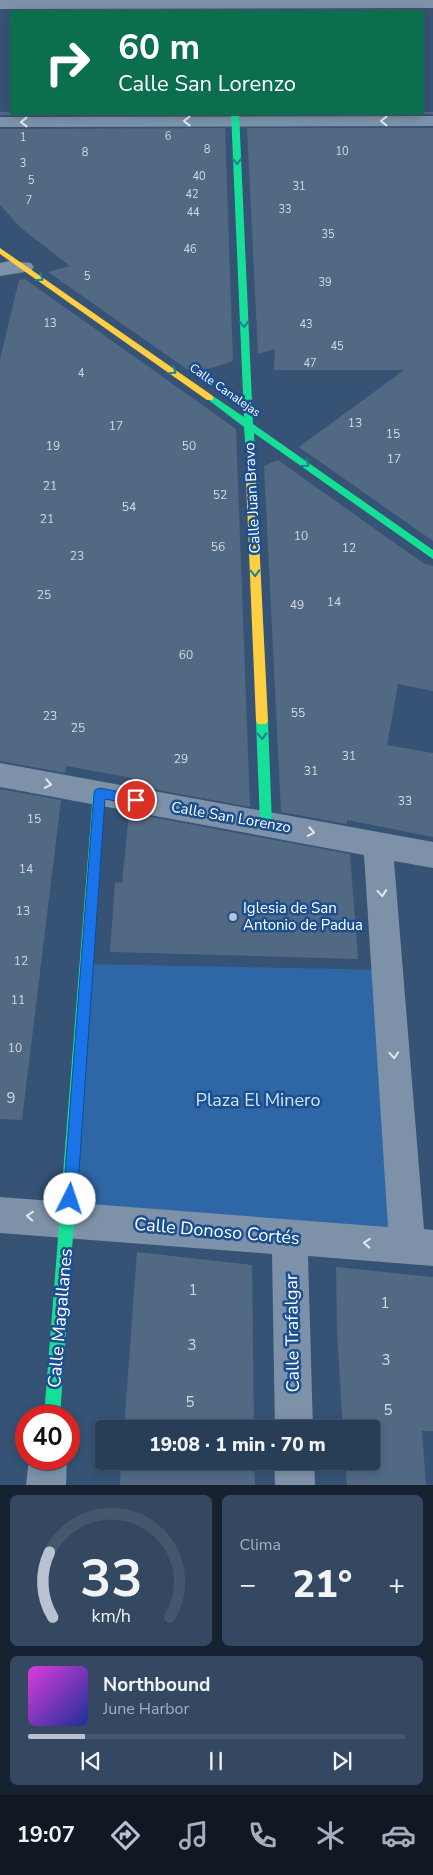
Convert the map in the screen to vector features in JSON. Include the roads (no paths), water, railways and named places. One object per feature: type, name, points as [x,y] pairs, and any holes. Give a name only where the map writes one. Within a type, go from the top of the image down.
[{"type":"street","points":[[0,4],[230,5],[433,3]]},
{"type":"street","points":[[0,122],[235,117],[431,122],[433,139]]},
{"type":"street","name":"Calle Juan Bravo","points":[[235,117],[266,824]]},
{"type":"street","name":"Calle Canalejas","points":[[0,250],[433,555]]},
{"type":"street","points":[[0,270],[9,267],[24,267]]},
{"type":"street","name":"Calle San Lorenzo","points":[[0,775],[433,855]]},
{"type":"street","points":[[68,1219],[100,793]]},
{"type":"street","points":[[378,845],[420,1247]]},
{"type":"street","name":"Calle Donoso Cortés","points":[[0,1215],[420,1247]]},
{"type":"street","name":"Calle Magallanes","points":[[53,1405],[68,1219]]},
{"type":"street","name":"Calle Trafalgar","points":[[290,1237],[294,1420]]},
{"type":"street","points":[[46,1485],[47,1470]]},
{"type":"street","points":[[294,1470],[295,1485]]},
{"type":"place","name":"Iglesia de San Antonio de Padua","points":[[233,917]]},
{"type":"park label","name":"Plaza El Minero","points":[[258,1100]]}]
